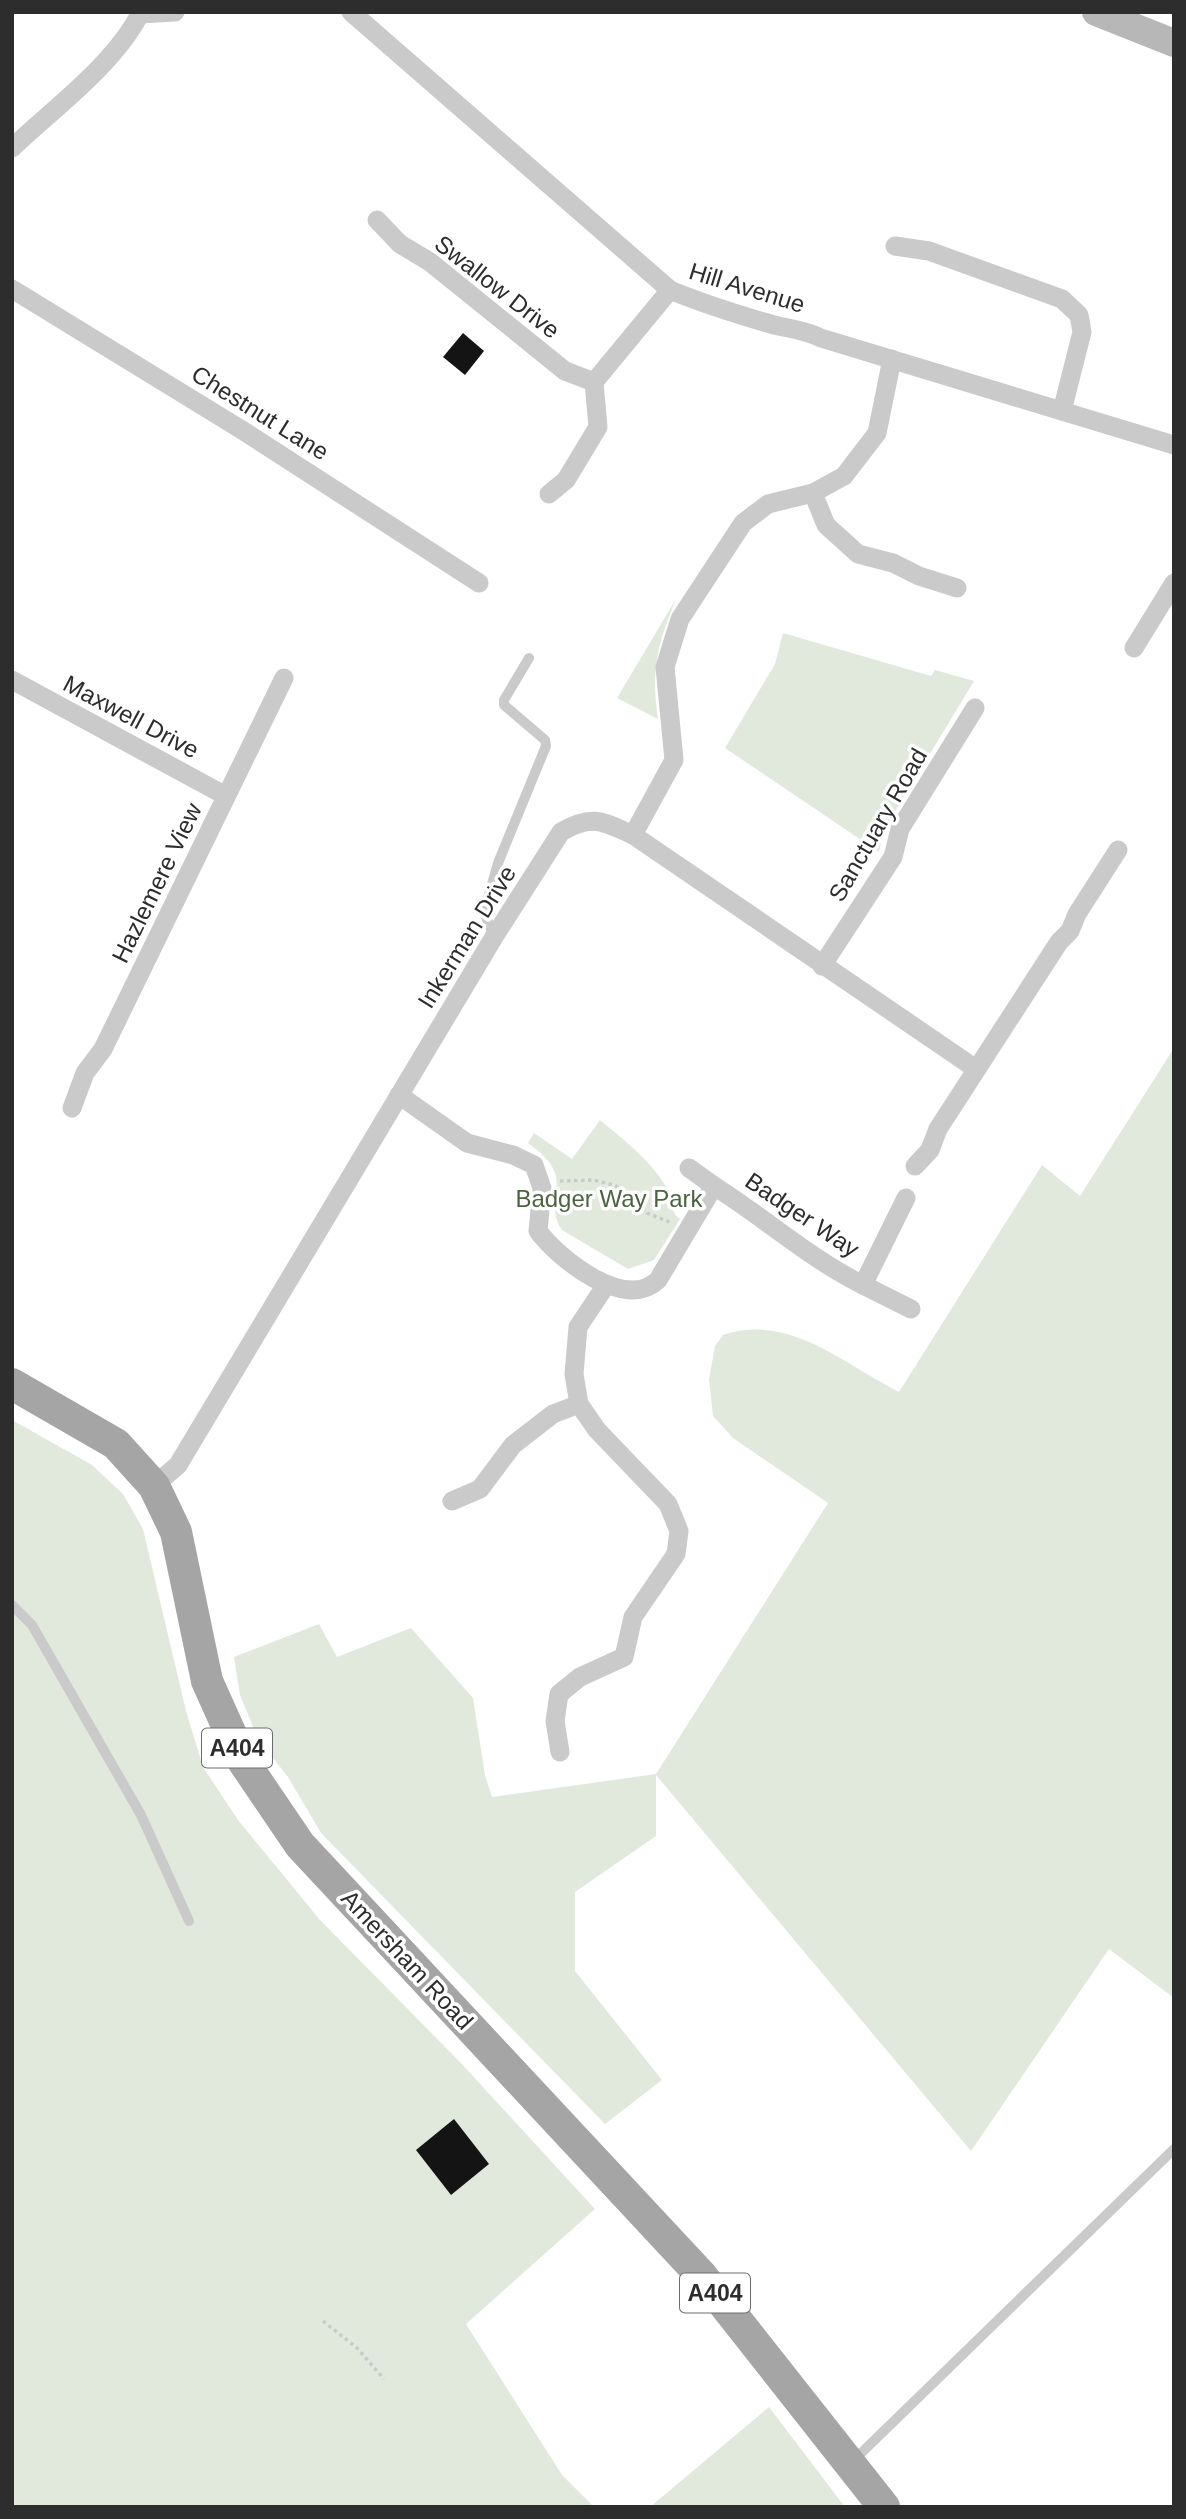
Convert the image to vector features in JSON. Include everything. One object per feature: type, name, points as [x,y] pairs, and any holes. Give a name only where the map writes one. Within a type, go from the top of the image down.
[{"type":"main road","name":"Amersham Road","points":[[12,1384],[116,1444],[155,1486],[176,1532],[207,1681],[243,1761],[300,1844],[701,2275],[884,2507]]},
{"type":"street","points":[[12,148],[127,37],[140,13],[175,12]]},
{"type":"street","name":"Hill Avenue","points":[[351,12],[670,290],[703,304],[778,326],[800,328],[892,359],[1174,445]]},
{"type":"street","points":[[1099,13],[1174,43]]},
{"type":"street","name":"Swallow Drive","points":[[377,220],[400,244],[430,262],[565,371],[594,382]]},
{"type":"street","points":[[895,246],[929,251],[1062,299],[1079,315],[1082,332],[1062,411]]},
{"type":"street","name":"Chestnut Lane","points":[[12,289],[242,430],[480,583]]},
{"type":"street","points":[[549,494],[566,480],[598,427],[594,382],[670,290]]},
{"type":"street","points":[[633,835],[674,760],[665,667],[680,619],[743,523],[768,504],[813,493],[844,476],[877,433],[892,359]]},
{"type":"street","points":[[813,493],[827,526],[858,554],[893,563],[919,576],[957,588]]},
{"type":"street","points":[[1134,648],[1174,583]]},
{"type":"street","name":"Hazlemere View","points":[[72,1108],[85,1073],[103,1049],[284,678]]},
{"type":"street","name":"Maxwell Drive","points":[[12,680],[226,796]]},
{"type":"street","name":"Sanctuary Road","points":[[822,967],[893,857],[900,829],[975,708]]},
{"type":"street","name":"Inkerman Drive","points":[[155,1486],[178,1465],[494,937],[561,832],[578,822],[599,820],[633,835],[822,967],[976,1069]]},
{"type":"street","points":[[915,1166],[930,1150],[938,1129],[1059,942],[1070,931],[1118,850]]},
{"type":"street","points":[[399,1095],[467,1143],[513,1155],[534,1166],[542,1188]]},
{"type":"street","name":"Badger Way","points":[[689,1167],[822,1264],[911,1309]]},
{"type":"street","name":"Badger Way","points":[[542,1188],[538,1231],[548,1245],[606,1285],[631,1292],[649,1289],[658,1280],[714,1186]]},
{"type":"street","name":"Badger Way","points":[[863,1285],[906,1198]]},
{"type":"street","points":[[560,1752],[555,1721],[559,1694],[580,1677],[624,1657],[633,1617],[676,1554],[679,1531],[668,1504],[597,1430],[579,1404],[574,1374],[578,1327],[606,1285]]},
{"type":"street","points":[[452,1501],[480,1489],[513,1445],[553,1414],[579,1404]]},
{"type":"lane","points":[[494,937],[484,912],[498,863],[545,746],[545,740],[504,705],[503,699],[529,658]]},
{"type":"lane","points":[[12,1605],[32,1625],[141,1815],[189,1921]]},
{"type":"lane","points":[[851,2463],[1174,2149]]},
{"type":"path","points":[[542,1188],[560,1181],[594,1180],[613,1185],[624,1189],[647,1213],[688,1229]]},
{"type":"path","points":[[323,2321],[357,2348],[384,2379]]},
{"type":"green space","points":[[676,599],[657,658],[655,685],[658,719],[617,698]]},
{"type":"green space","points":[[783,633],[931,676],[935,670],[974,681],[884,830],[879,852],[725,748],[775,664]]},
{"type":"green space","points":[[1174,1048],[1174,1998],[1109,1949],[971,2151],[656,1775],[656,1836],[575,1892],[575,1971],[662,2080],[605,2124],[321,1833],[288,1777],[258,1739],[240,1695],[234,1657],[319,1624],[337,1657],[411,1628],[473,1698],[485,1775],[492,1797],[656,1774],[828,1503],[733,1438],[713,1416],[709,1379],[715,1346],[723,1335],[747,1330],[793,1336],[836,1355],[899,1392],[1042,1165],[1080,1196]]},
{"type":"green space","name":"Badger Way Park","points":[[600,1120],[651,1167],[665,1185],[674,1212],[680,1219],[654,1260],[628,1269],[562,1230],[556,1217],[557,1187],[553,1168],[544,1156],[528,1143],[534,1133],[572,1159]]},
{"type":"green space","points":[[12,1420],[92,1465],[123,1494],[143,1529],[186,1711],[203,1767],[238,1820],[320,1920],[460,2062],[595,2209],[466,2324],[562,2475],[594,2507],[12,2507]]},
{"type":"green space","points":[[769,2407],[845,2507],[650,2507]]},
{"type":"building","points":[[463,333],[484,351],[465,375],[443,357]]},
{"type":"building","points":[[454,2119],[489,2164],[451,2195],[416,2150]]}]
